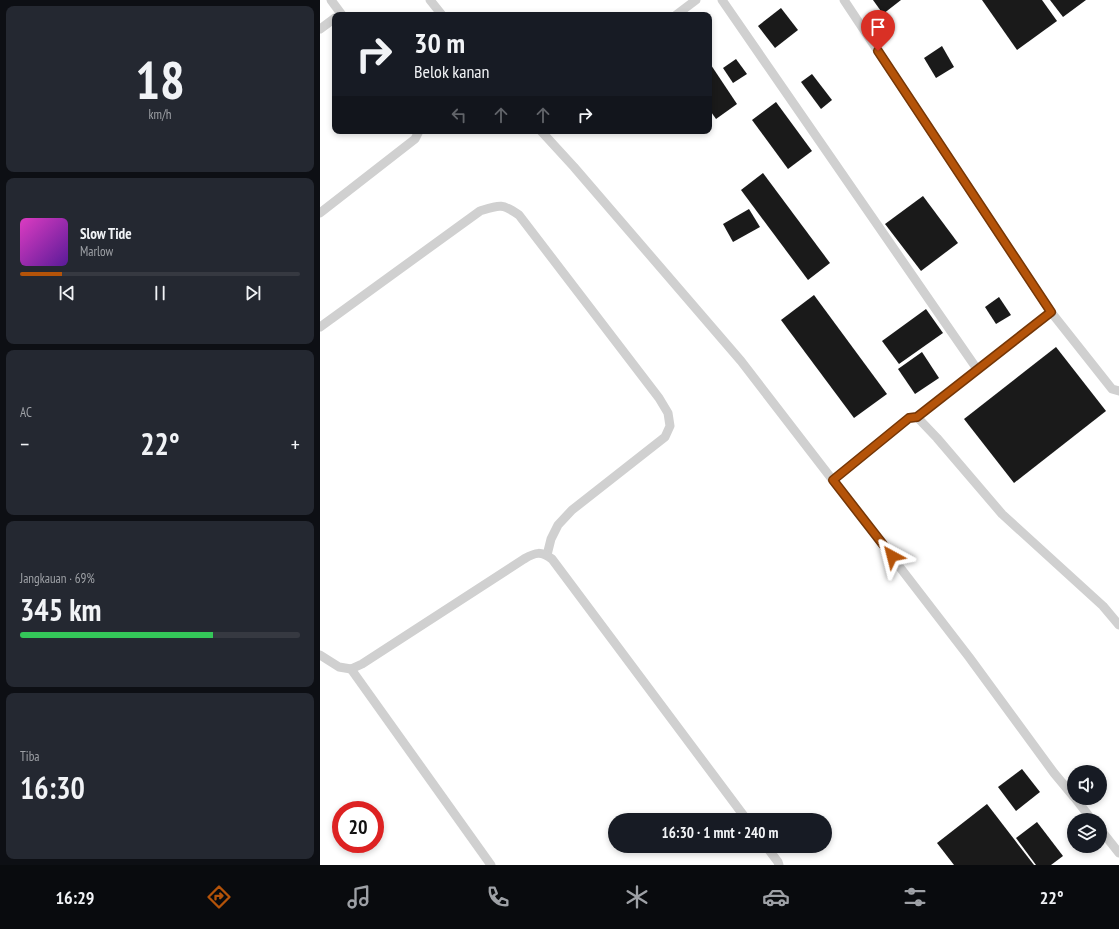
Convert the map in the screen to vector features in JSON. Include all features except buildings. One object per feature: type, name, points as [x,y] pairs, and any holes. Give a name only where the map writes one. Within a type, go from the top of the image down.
[{"type":"lane","points":[[331,0],[337,12]]},
{"type":"lane","points":[[430,0],[440,12]]},
{"type":"lane","points":[[680,12],[696,0]]},
{"type":"lane","points":[[722,0],[978,369]]},
{"type":"lane","points":[[844,0],[1051,312],[1112,388],[1119,391]]},
{"type":"lane","points":[[320,29],[332,20]]},
{"type":"lane","points":[[320,213],[415,139],[418,134]]},
{"type":"lane","points":[[544,134],[741,361],[964,651],[1067,789]]},
{"type":"lane","points":[[320,328],[480,211],[496,206],[508,207],[520,215],[659,398],[668,413],[670,426],[665,437],[572,510],[558,525],[551,539],[547,555]]},
{"type":"lane","points":[[833,480],[909,418],[917,417],[1051,312]]},
{"type":"lane","points":[[917,417],[937,438],[1002,514],[1103,606],[1119,625]]},
{"type":"lane","points":[[320,655],[338,667],[351,669],[362,664],[532,554],[540,553],[547,555],[552,559],[742,813]]},
{"type":"lane","points":[[351,669],[491,865]]},
{"type":"lane","points":[[1080,805],[1086,813]]},
{"type":"lane","points":[[1107,838],[1119,853]]},
{"type":"lane","points":[[771,853],[779,865]]},
{"type":"route","points":[[878,51],[1051,312],[917,417],[909,418],[833,480],[892,556]]}]
